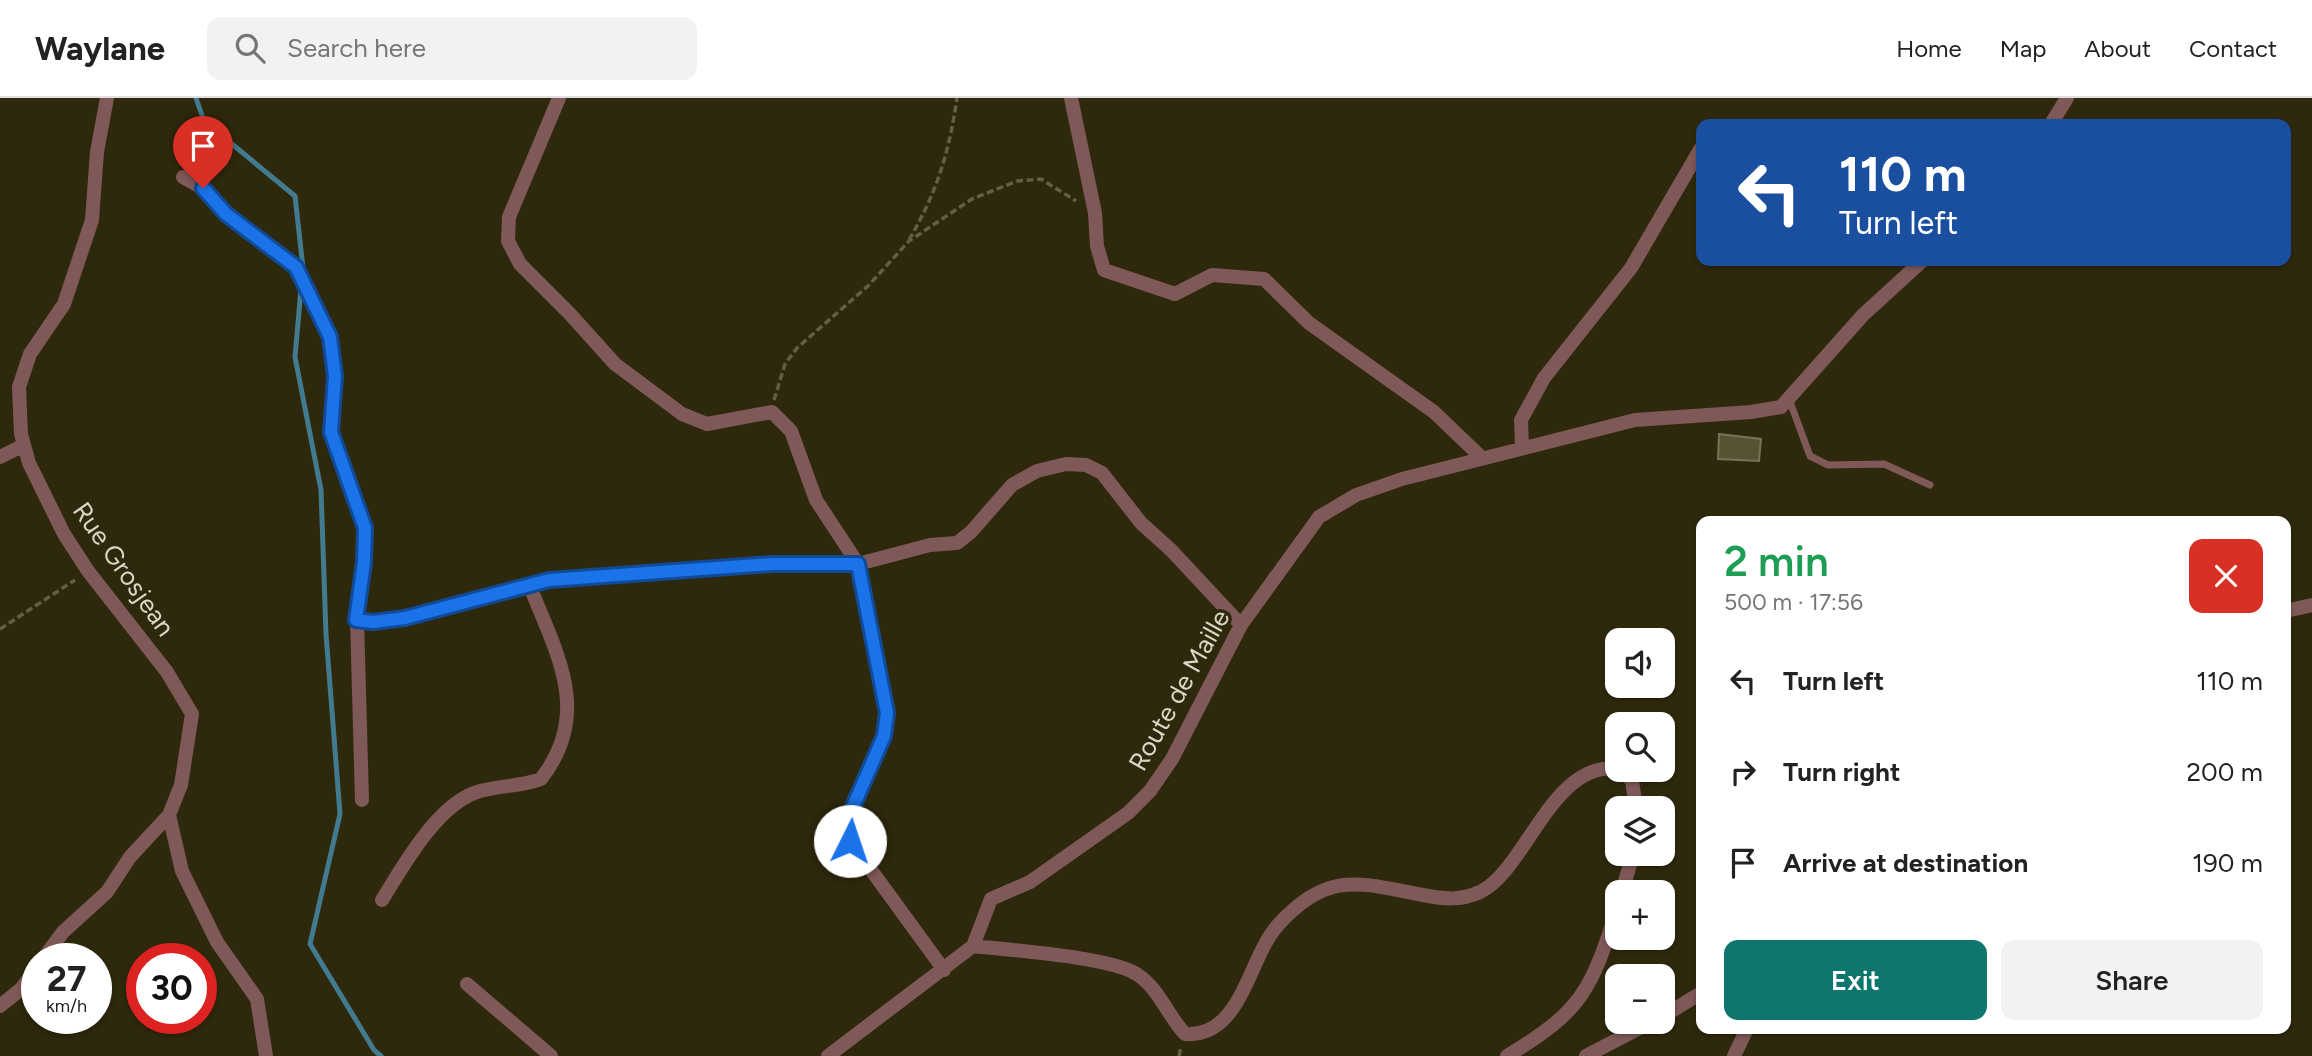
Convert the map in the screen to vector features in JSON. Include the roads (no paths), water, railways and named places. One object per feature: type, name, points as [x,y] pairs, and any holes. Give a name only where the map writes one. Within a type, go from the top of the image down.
[{"type":"street","name":"Rue Grosjean","points":[[107,98],[97,152],[92,220],[64,304],[30,354],[19,387],[24,445],[29,463],[64,534],[88,571],[167,672],[192,714],[181,785],[169,815]]},
{"type":"street","points":[[559,98],[509,217],[508,241],[520,264],[615,364],[682,414],[707,424],[772,412],[791,431],[816,500],[858,564],[887,713],[884,736],[848,818],[850,841],[944,970]]},
{"type":"street","points":[[1071,98],[1095,212],[1097,246],[1104,270],[1174,295],[1212,275],[1264,279],[1309,323],[1434,412],[1482,458]]},
{"type":"street","points":[[2055,119],[2067,98]]},
{"type":"street","points":[[1522,447],[1521,421],[1544,378],[1631,268],[1696,157]]},
{"type":"street","points":[[183,177],[203,188],[226,214],[296,267],[330,337],[335,376],[331,432],[365,528],[364,562],[356,620],[362,800]]},
{"type":"street","name":"Route de Maille","points":[[973,946],[990,899],[1030,882],[1128,813],[1150,791],[1172,759],[1241,625],[1319,517],[1356,495],[1522,447],[1635,420],[1751,412],[1781,407],[1863,314],[1916,266]]},
{"type":"street","points":[[0,457],[24,445]]},
{"type":"street","points":[[356,620],[373,622],[405,618],[549,580],[772,564],[858,564],[930,545],[957,543],[971,532],[1012,485],[1038,471],[1066,464],[1086,465],[1102,473],[1141,523],[1171,550],[1241,625]]},
{"type":"street","points":[[382,900],[418,842],[462,801],[476,792],[541,779],[551,766],[569,723],[569,698],[561,667],[529,584]]},
{"type":"street","points":[[2291,610],[2312,605]]},
{"type":"street","points":[[828,1056],[973,946],[1118,966],[1137,974],[1154,989],[1185,1034],[1199,1035],[1227,1018],[1262,947],[1277,926],[1320,890],[1343,883],[1450,900],[1468,897],[1485,889],[1502,874],[1536,823],[1563,793],[1591,772],[1605,770]]},
{"type":"street","points":[[55,943],[63,932],[107,892],[130,857],[169,815]]},
{"type":"street","points":[[169,815],[183,871],[217,942],[257,999],[266,1056]]},
{"type":"street","points":[[1507,1056],[1551,1028],[1573,1008],[1594,978],[1605,945]]},
{"type":"street","points":[[467,984],[551,1056]]},
{"type":"street","points":[[0,1006],[21,989]]},
{"type":"street","points":[[1675,1009],[1696,996]]},
{"type":"street","points":[[1586,1056],[1628,1034]]},
{"type":"street","points":[[1734,1056],[1745,1034]]},
{"type":"lane","points":[[1788,399],[1810,456],[1828,465],[1884,464],[1930,485]]},
{"type":"waterway","points":[[196,98],[204,121],[295,196],[303,268]]},
{"type":"waterway","points":[[301,289],[295,357],[321,490],[326,634],[340,814],[310,944],[374,1050],[381,1056]]}]
